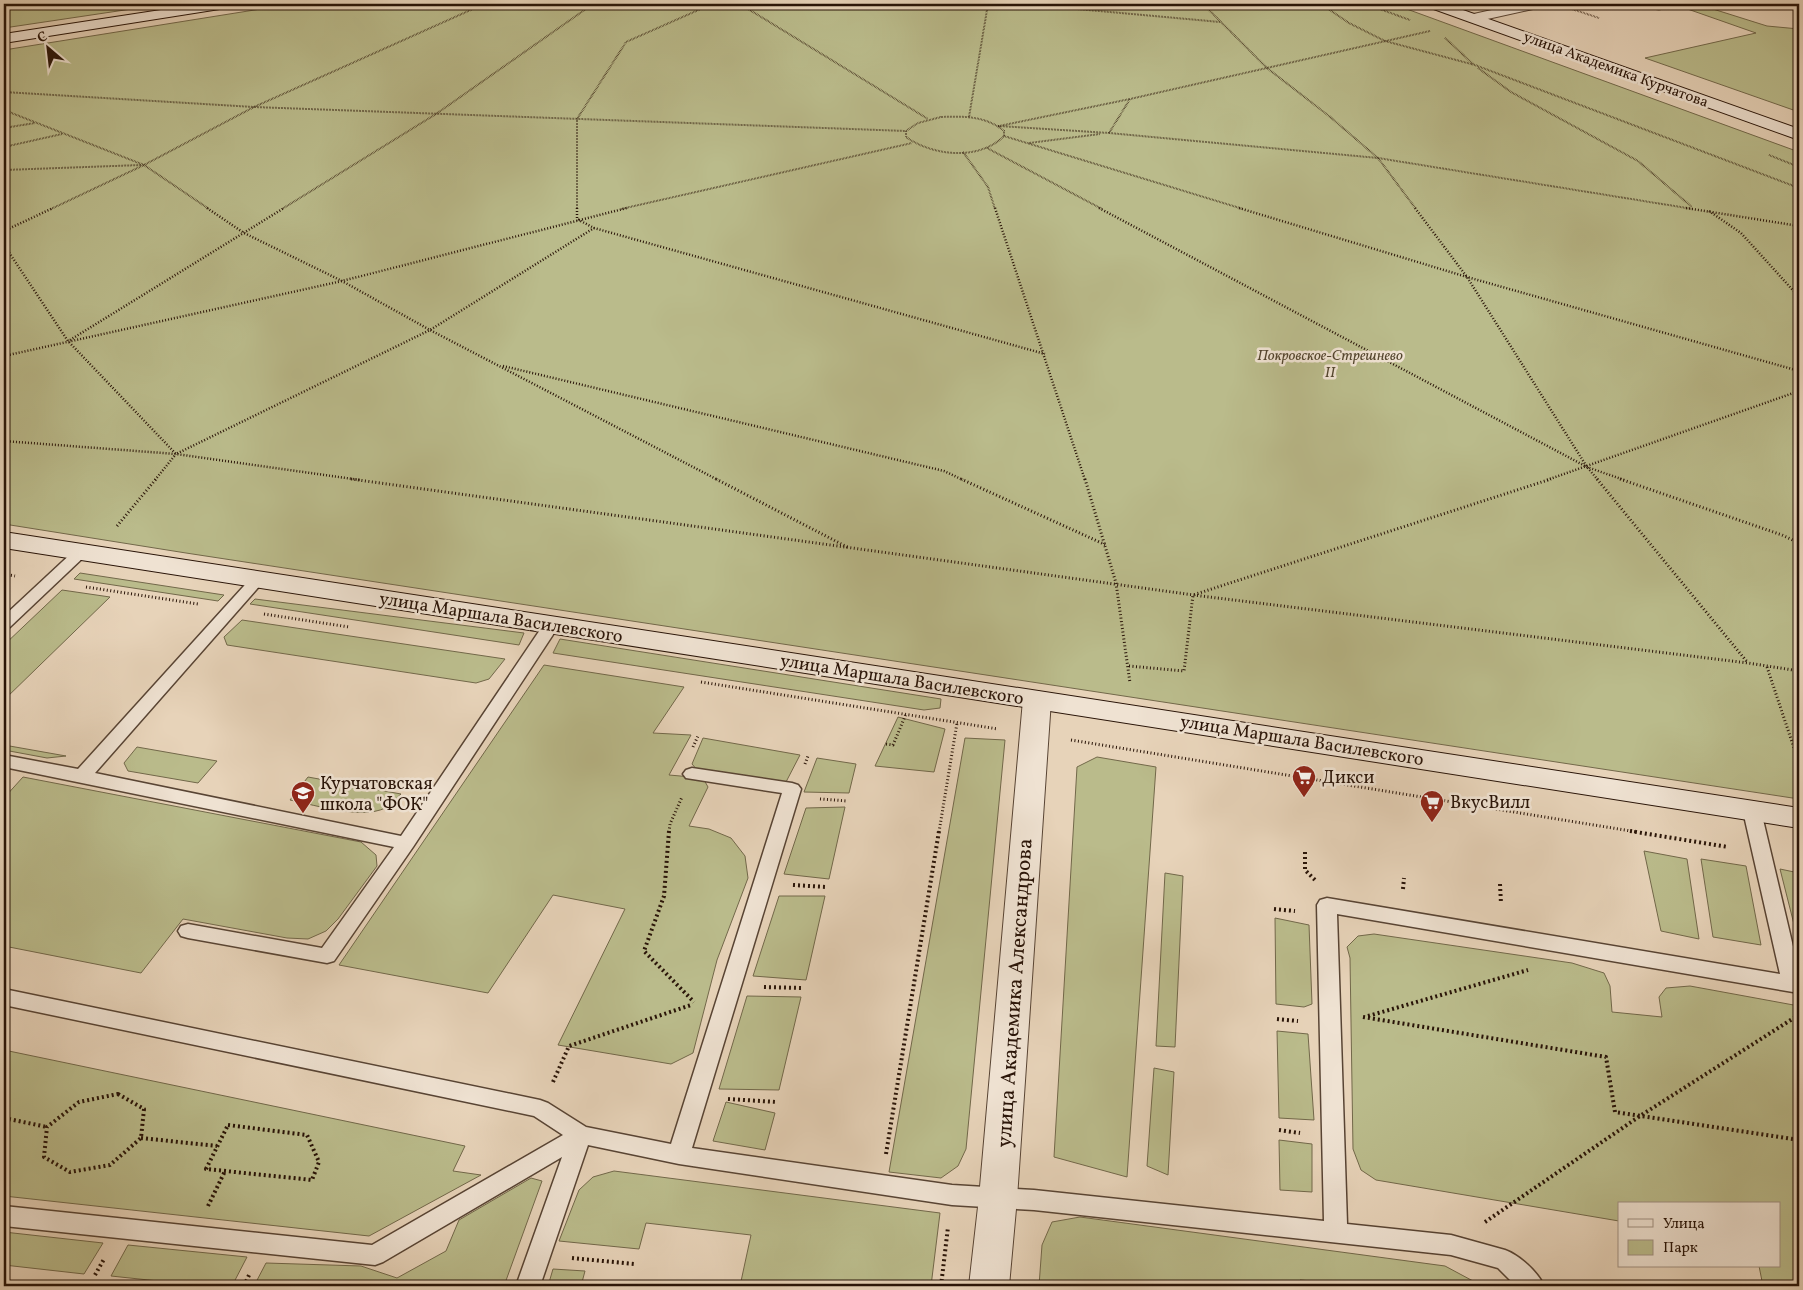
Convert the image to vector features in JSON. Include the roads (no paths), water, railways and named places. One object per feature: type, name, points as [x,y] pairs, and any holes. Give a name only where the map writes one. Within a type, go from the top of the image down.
[{"type":"main road","points":[[4,39],[226,4]]},
{"type":"main road","name":"улица Академика Курчатова","points":[[1433,4],[1799,135]]},
{"type":"main road","points":[[1474,18],[1537,4]]},
{"type":"main road","name":"улица Маршала Василевского","points":[[4,540],[1799,818]]},
{"type":"main road","name":"улица Академика Александрова","points":[[989,1286],[998,1198],[1037,700]]},
{"type":"lane","points":[[4,5],[33,4]]},
{"type":"lane","points":[[4,624],[81,552]]},
{"type":"lane","points":[[82,776],[258,579]]},
{"type":"lane","points":[[188,931],[327,956],[552,624]]},
{"type":"lane","points":[[4,761],[406,842]]},
{"type":"lane","points":[[679,1155],[695,1098],[792,789],[692,774]]},
{"type":"lane","points":[[1336,1233],[1327,905],[1796,985],[1752,811]]},
{"type":"lane","points":[[4,996],[540,1109],[581,1135],[679,1155],[952,1195],[998,1198],[1451,1245],[1504,1260],[1532,1286]]},
{"type":"lane","points":[[4,1216],[375,1255],[581,1135]]},
{"type":"lane","points":[[528,1286],[581,1135]]},
{"type":"place","name":"Дикси","points":[[1304,798]]},
{"type":"place","name":"Курчатовская школа \"ФОК\"","points":[[303,814]]},
{"type":"place","name":"ВкусВилл","points":[[1432,823]]},
{"type":"park label","name":"Покровское-Стрешнево II","points":[[1330,364]]}]
